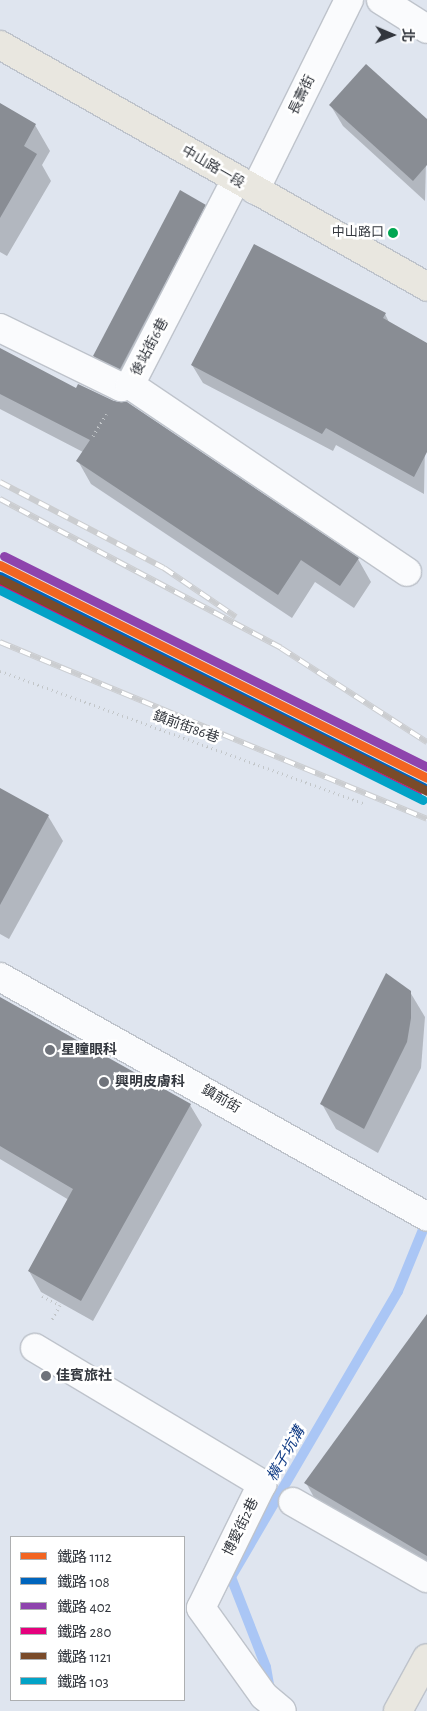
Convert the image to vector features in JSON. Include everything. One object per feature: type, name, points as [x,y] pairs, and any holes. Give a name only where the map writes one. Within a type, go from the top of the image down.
[{"type":"main road","name":"中山路一段","points":[[0,45],[427,287]]},
{"type":"main road","points":[[398,1711],[427,1658]]},
{"type":"street","name":"長壽街","points":[[245,185],[349,0]]},
{"type":"street","points":[[381,0],[427,29]]},
{"type":"street","name":"後站街6巷","points":[[0,328],[121,387],[130,385],[245,185]]},
{"type":"street","points":[[130,385],[407,572]]},
{"type":"street","name":"鎮前街","points":[[0,977],[421,1213]]},
{"type":"street","name":"博愛街2巷","points":[[35,1348],[262,1484],[201,1608],[273,1704]]},
{"type":"street","points":[[293,1502],[427,1578]]},
{"type":"path","name":"鎮前街86巷","points":[[0,671],[365,804]]},
{"type":"building","points":[[366,64],[427,119],[427,165],[413,181],[329,105]]},
{"type":"building","points":[[0,103],[36,124],[24,146],[37,154],[0,218]]},
{"type":"building","points":[[180,190],[206,205],[120,369],[93,356]]},
{"type":"building","points":[[254,244],[386,313],[383,318],[427,343],[427,452],[414,477],[326,428],[322,434],[191,365]]},
{"type":"building","points":[[0,348],[76,388],[78,384],[114,401],[127,402],[359,558],[340,586],[301,560],[278,595],[76,461],[90,440],[0,394]]},
{"type":"building","points":[[0,788],[49,815],[0,905]]},
{"type":"building","points":[[386,973],[411,991],[411,1018],[407,1042],[364,1129],[320,1104]]},
{"type":"building","points":[[0,997],[191,1104],[81,1301],[28,1271],[73,1189],[0,1146]]},
{"type":"building","points":[[427,1314],[427,1556],[304,1483]]},
{"type":"waterway","name":"橫子坑溝","points":[[270,1690],[266,1667],[231,1577],[398,1291],[427,1220]]},
{"type":"railway","points":[[0,482],[164,568],[236,617]]},
{"type":"railway","points":[[0,499],[281,648],[427,742]]},
{"type":"railway","points":[[0,642],[427,819]]},
{"type":"rail line","name":"402","points":[[4,556],[427,767]]},
{"type":"rail line","name":"1112","points":[[0,565],[427,778]]},
{"type":"rail line","name":"108","points":[[0,576],[423,787]]},
{"type":"rail line","name":"1121","points":[[0,579],[427,791]]},
{"type":"rail line","name":"280","points":[[0,587],[418,796]]},
{"type":"rail line","name":"103","points":[[0,590],[423,800]]},
{"type":"place","name":"中山路口","points":[[393,233]]},
{"type":"place","name":"星瞳眼科","points":[[50,1050]]},
{"type":"place","name":"興明皮膚科","points":[[104,1082]]},
{"type":"place","name":"佳賓旅社","points":[[46,1376]]}]
